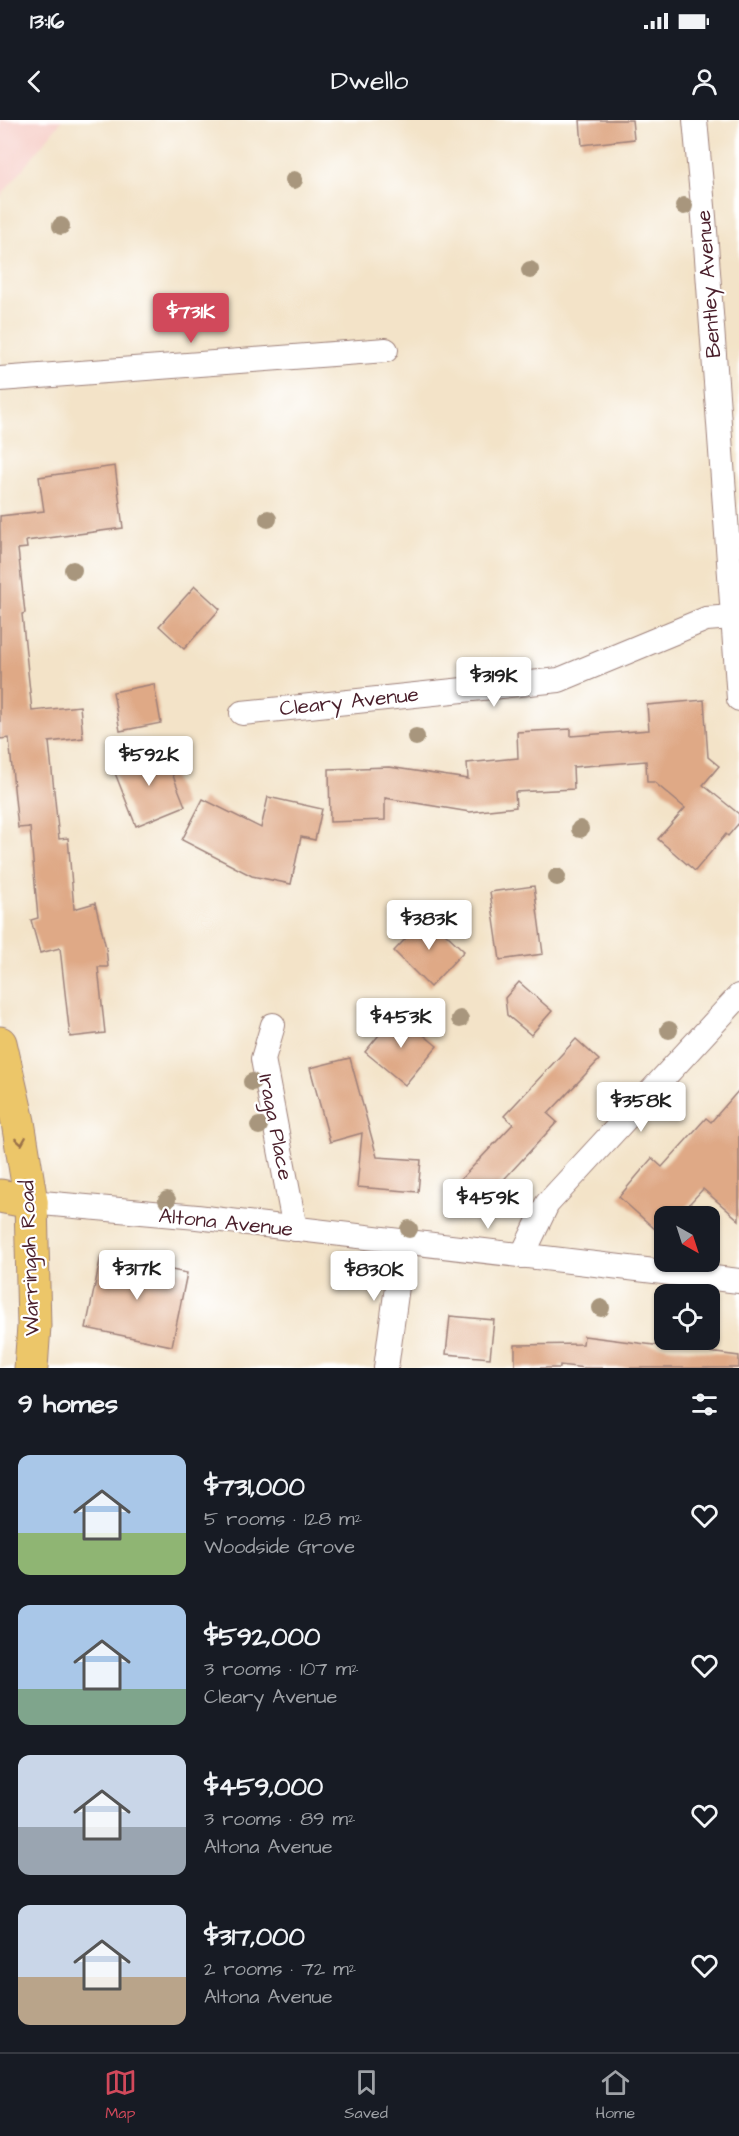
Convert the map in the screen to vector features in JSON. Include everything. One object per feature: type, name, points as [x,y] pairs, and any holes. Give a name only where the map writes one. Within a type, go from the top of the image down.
[{"type":"highway","name":"Warringah Road","points":[[0,1043],[18,1122],[15,1199],[34,1326],[31,1368]]},
{"type":"street","name":"Bentley Avenue","points":[[695,120],[739,699]]},
{"type":"street","points":[[0,378],[386,351]]},
{"type":"street","name":"Cleary Avenue","points":[[242,713],[559,680],[706,619],[732,617]]},
{"type":"street","points":[[522,1256],[547,1204],[739,996]]},
{"type":"street","name":"Iraga Place","points":[[273,1025],[263,1059],[295,1229]]},
{"type":"street","name":"Altona Avenue","points":[[15,1199],[197,1217],[739,1281]]},
{"type":"street","points":[[386,1368],[403,1242]]},
{"type":"shaded area","points":[[0,120],[62,120],[0,197]]},
{"type":"building","points":[[580,120],[632,120],[634,139],[582,145]]},
{"type":"building","points":[[115,466],[123,528],[26,541],[27,548],[18,549],[32,711],[80,706],[83,738],[49,742],[59,839],[68,838],[74,909],[95,903],[106,948],[108,967],[98,967],[105,1033],[70,1037],[60,948],[40,953],[31,920],[38,918],[30,827],[18,828],[9,738],[0,739],[0,516],[44,511],[39,477]]},
{"type":"building","points":[[195,586],[220,609],[184,649],[159,626]]},
{"type":"building","points":[[154,684],[161,723],[120,731],[113,692]]},
{"type":"building","points":[[704,700],[708,757],[719,766],[703,785],[739,814],[739,823],[728,836],[726,834],[695,871],[658,839],[685,808],[654,782],[647,782],[646,761],[573,767],[574,789],[515,792],[516,807],[470,812],[385,798],[385,820],[330,822],[329,769],[389,767],[468,779],[467,763],[518,758],[517,732],[571,729],[571,736],[649,730],[647,705]]},
{"type":"building","points":[[162,748],[185,806],[136,826],[113,768]]},
{"type":"building","points":[[268,797],[322,809],[315,840],[301,837],[291,884],[252,876],[182,840],[203,799],[261,828]]},
{"type":"building","points":[[534,886],[543,954],[500,960],[490,892]]},
{"type":"building","points":[[427,916],[464,951],[430,987],[394,951]]},
{"type":"building","points":[[519,982],[552,1011],[531,1035],[507,1015],[505,998]]},
{"type":"building","points":[[397,1013],[437,1046],[405,1085],[365,1052]]},
{"type":"building","points":[[576,1039],[599,1060],[548,1114],[557,1122],[483,1202],[460,1180],[513,1124],[504,1116]]},
{"type":"building","points":[[350,1058],[377,1157],[421,1160],[418,1192],[357,1187],[362,1133],[330,1142],[310,1068]]},
{"type":"building","points":[[739,1090],[739,1220],[703,1189],[687,1206],[654,1206],[654,1228],[619,1197],[652,1158],[662,1167],[706,1118],[711,1122]]},
{"type":"building","points":[[101,1256],[187,1273],[172,1346],[86,1328]]},
{"type":"building","points":[[450,1316],[494,1320],[490,1358],[446,1354]]},
{"type":"building","points":[[584,1336],[654,1345],[654,1350],[692,1350],[739,1356],[739,1368],[585,1368],[560,1365],[560,1368],[515,1368],[515,1345],[583,1344]]}]
